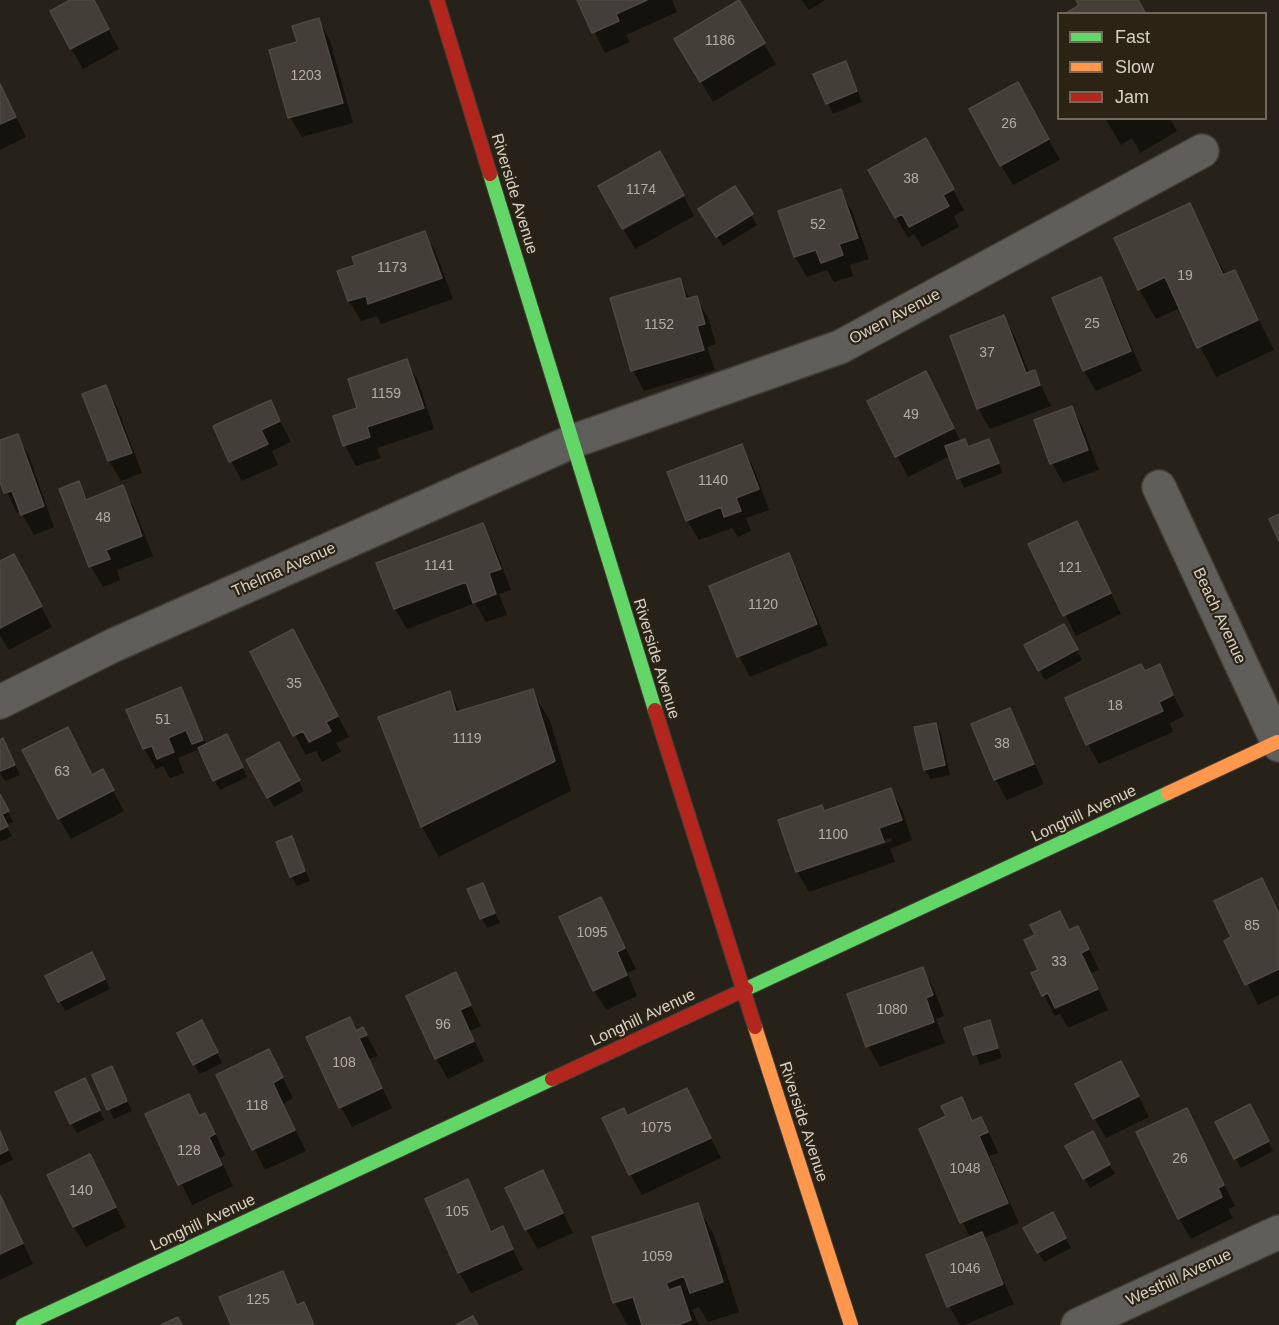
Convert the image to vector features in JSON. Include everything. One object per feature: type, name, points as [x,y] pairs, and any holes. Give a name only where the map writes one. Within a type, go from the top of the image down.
[{"type":"main road","name":"Riverside Avenue","points":[[437,0],[571,442],[742,990],[851,1325]]},
{"type":"main road","name":"Longhill Avenue","points":[[23,1325],[742,990],[1278,744]]},
{"type":"street","name":"Owen Avenue","points":[[571,442],[840,346],[1202,151]]},
{"type":"street","name":"Thelma Avenue","points":[[0,702],[114,645],[571,442]]},
{"type":"street","name":"Beach Avenue","points":[[1159,487],[1278,744]]},
{"type":"street","name":"Westhill Avenue","points":[[1078,1325],[1279,1232]]},
{"type":"building","points":[[70,0],[94,0],[109,29],[70,49],[50,11]]},
{"type":"building","points":[[577,0],[647,0],[616,14],[619,21],[592,33]]},
{"type":"building","points":[[739,0],[765,43],[700,82],[674,39]]},
{"type":"building","points":[[1076,0],[1138,0],[1145,12],[1068,12],[1079,5]]},
{"type":"building","points":[[319,18],[343,103],[288,118],[269,50],[297,42],[292,26]]},
{"type":"building","points":[[846,61],[857,91],[826,104],[813,74]]},
{"type":"building","points":[[1018,82],[1049,139],[1000,166],[969,109]]},
{"type":"building","points":[[0,84],[16,117],[0,124]]},
{"type":"building","points":[[926,138],[954,189],[943,195],[949,206],[909,227],[902,214],[895,218],[868,170]]},
{"type":"building","points":[[660,151],[684,195],[622,229],[598,186]]},
{"type":"building","points":[[735,186],[753,214],[716,237],[698,209]]},
{"type":"building","points":[[841,189],[858,238],[839,244],[843,255],[821,263],[816,250],[794,257],[778,211]]},
{"type":"building","points":[[1190,203],[1223,275],[1235,270],[1258,320],[1197,348],[1165,277],[1138,290],[1114,238]]},
{"type":"building","points":[[425,231],[442,278],[368,304],[366,296],[348,301],[337,271],[355,265],[352,257]]},
{"type":"building","points":[[1101,277],[1131,351],[1083,371],[1052,298]]},
{"type":"building","points":[[680,278],[686,299],[697,296],[705,324],[697,326],[704,350],[631,371],[610,298]]},
{"type":"building","points":[[1004,315],[1026,373],[1035,370],[1040,385],[977,409],[950,336]]},
{"type":"building","points":[[407,359],[424,408],[367,427],[370,437],[343,446],[333,416],[357,408],[348,379]]},
{"type":"building","points":[[926,371],[954,428],[895,457],[867,401]]},
{"type":"building","points":[[106,385],[132,453],[108,461],[82,394]]},
{"type":"building","points":[[271,400],[280,421],[261,430],[268,444],[229,462],[213,426]]},
{"type":"building","points":[[1072,406],[1088,450],[1050,464],[1034,420]]},
{"type":"building","points":[[18,434],[44,506],[21,515],[12,491],[4,493],[0,482],[0,440]]},
{"type":"building","points":[[965,439],[968,447],[989,439],[999,463],[957,479],[945,446]]},
{"type":"building","points":[[742,444],[759,489],[736,498],[741,511],[724,517],[721,507],[686,521],[667,472]]},
{"type":"building","points":[[79,481],[86,500],[123,485],[142,536],[106,550],[110,559],[89,567],[59,489]]},
{"type":"building","points":[[1279,514],[1279,541],[1269,519]]},
{"type":"building","points":[[1077,521],[1111,593],[1063,616],[1028,544]]},
{"type":"building","points":[[483,523],[501,569],[489,573],[496,594],[473,603],[466,582],[394,609],[376,563]]},
{"type":"building","points":[[789,553],[817,624],[737,657],[709,586]]},
{"type":"building","points":[[14,554],[42,606],[0,628],[0,561]]},
{"type":"building","points":[[1064,624],[1078,649],[1038,671],[1024,645]]},
{"type":"building","points":[[293,629],[338,716],[326,722],[331,731],[309,742],[303,731],[293,736],[250,652]]},
{"type":"building","points":[[1141,664],[1145,671],[1160,664],[1173,695],[1159,702],[1163,711],[1086,745],[1065,698]]},
{"type":"building","points":[[181,687],[203,740],[192,744],[186,730],[168,738],[174,752],[157,759],[152,746],[143,749],[126,710]]},
{"type":"building","points":[[533,689],[555,761],[421,827],[378,717],[450,691],[456,712]]},
{"type":"building","points":[[1010,708],[1034,764],[994,780],[971,724]]},
{"type":"building","points":[[936,723],[945,765],[924,770],[914,727]]},
{"type":"building","points":[[68,727],[92,775],[103,769],[114,790],[58,819],[22,750]]},
{"type":"building","points":[[227,734],[243,767],[213,781],[198,748]]},
{"type":"building","points":[[3,738],[15,765],[0,771],[0,740]]},
{"type":"building","points":[[279,742],[300,780],[267,798],[246,760]]},
{"type":"building","points":[[891,788],[902,820],[879,828],[884,842],[796,872],[778,820],[822,805],[824,811]]},
{"type":"building","points":[[0,794],[9,811],[2,814],[8,826],[0,830]]},
{"type":"building","points":[[292,836],[305,871],[290,877],[276,842]]},
{"type":"building","points":[[1262,878],[1279,914],[1279,969],[1245,985],[1224,941],[1231,937],[1214,901]]},
{"type":"building","points":[[483,883],[495,913],[480,919],[467,889]]},
{"type":"building","points":[[601,897],[625,948],[617,952],[627,975],[593,991],[559,917]]},
{"type":"building","points":[[1060,911],[1069,930],[1078,926],[1089,949],[1081,953],[1098,989],[1055,1008],[1048,993],[1042,996],[1031,973],[1038,970],[1024,940],[1035,935],[1030,925]]},
{"type":"building","points":[[92,952],[105,979],[58,1002],[45,976]]},
{"type":"building","points":[[923,967],[933,995],[926,998],[934,1022],[866,1047],[847,994]]},
{"type":"building","points":[[456,972],[471,1005],[460,1010],[474,1041],[435,1059],[406,996]]},
{"type":"building","points":[[350,1017],[356,1031],[363,1027],[367,1035],[359,1038],[382,1088],[339,1108],[306,1037]]},
{"type":"building","points":[[202,1020],[218,1052],[193,1065],[177,1033]]},
{"type":"building","points":[[990,1020],[998,1048],[973,1055],[964,1028]]},
{"type":"building","points":[[269,1049],[283,1077],[273,1083],[295,1130],[252,1150],[216,1075]]},
{"type":"building","points":[[1121,1061],[1139,1096],[1093,1119],[1075,1084]]},
{"type":"building","points":[[112,1066],[127,1101],[107,1110],[92,1075]]},
{"type":"building","points":[[85,1078],[100,1110],[70,1124],[55,1092]]},
{"type":"building","points":[[687,1088],[711,1138],[629,1175],[602,1118],[624,1108],[627,1116]]},
{"type":"building","points":[[189,1094],[199,1116],[205,1113],[215,1134],[209,1137],[222,1165],[178,1185],[145,1114]]},
{"type":"building","points":[[962,1097],[972,1121],[981,1117],[988,1132],[979,1136],[1008,1203],[960,1223],[919,1129],[946,1116],[941,1106]]},
{"type":"building","points":[[1250,1104],[1269,1141],[1234,1159],[1215,1122]]},
{"type":"building","points":[[1187,1108],[1224,1185],[1218,1188],[1222,1197],[1178,1219],[1136,1132]]},
{"type":"building","points":[[0,1131],[8,1150],[0,1154]]},
{"type":"building","points":[[1093,1131],[1110,1164],[1083,1179],[1065,1146]]},
{"type":"building","points":[[90,1154],[116,1207],[73,1227],[47,1175]]},
{"type":"building","points":[[543,1170],[563,1213],[525,1230],[505,1188]]},
{"type":"building","points":[[468,1179],[491,1232],[503,1226],[513,1249],[458,1273],[425,1199]]},
{"type":"building","points":[[0,1195],[23,1243],[0,1254]]},
{"type":"building","points":[[698,1203],[723,1282],[690,1293],[684,1276],[666,1283],[669,1290],[680,1286],[691,1320],[678,1325],[642,1325],[633,1297],[613,1303],[592,1237]]},
{"type":"building","points":[[1053,1212],[1066,1238],[1037,1253],[1023,1228]]},
{"type":"building","points":[[982,1232],[1003,1284],[947,1307],[926,1255]]},
{"type":"building","points":[[283,1271],[297,1305],[304,1302],[314,1325],[231,1325],[219,1297]]},
{"type":"building","points":[[473,1316],[478,1325],[456,1325]]},
{"type":"building","points":[[178,1317],[182,1325],[161,1325]]},
{"type":"traffic: fast","points":[[490,174],[655,710]]},
{"type":"traffic: fast","points":[[746,989],[1168,793]]},
{"type":"traffic: fast","points":[[23,1325],[552,1079]]},
{"type":"traffic: slow","points":[[1168,793],[1277,742]]},
{"type":"traffic: slow","points":[[755,1027],[851,1325]]},
{"type":"traffic: jam","points":[[437,0],[490,174]]},
{"type":"traffic: jam","points":[[655,710],[755,1027]]},
{"type":"traffic: jam","points":[[552,1079],[746,989]]}]
